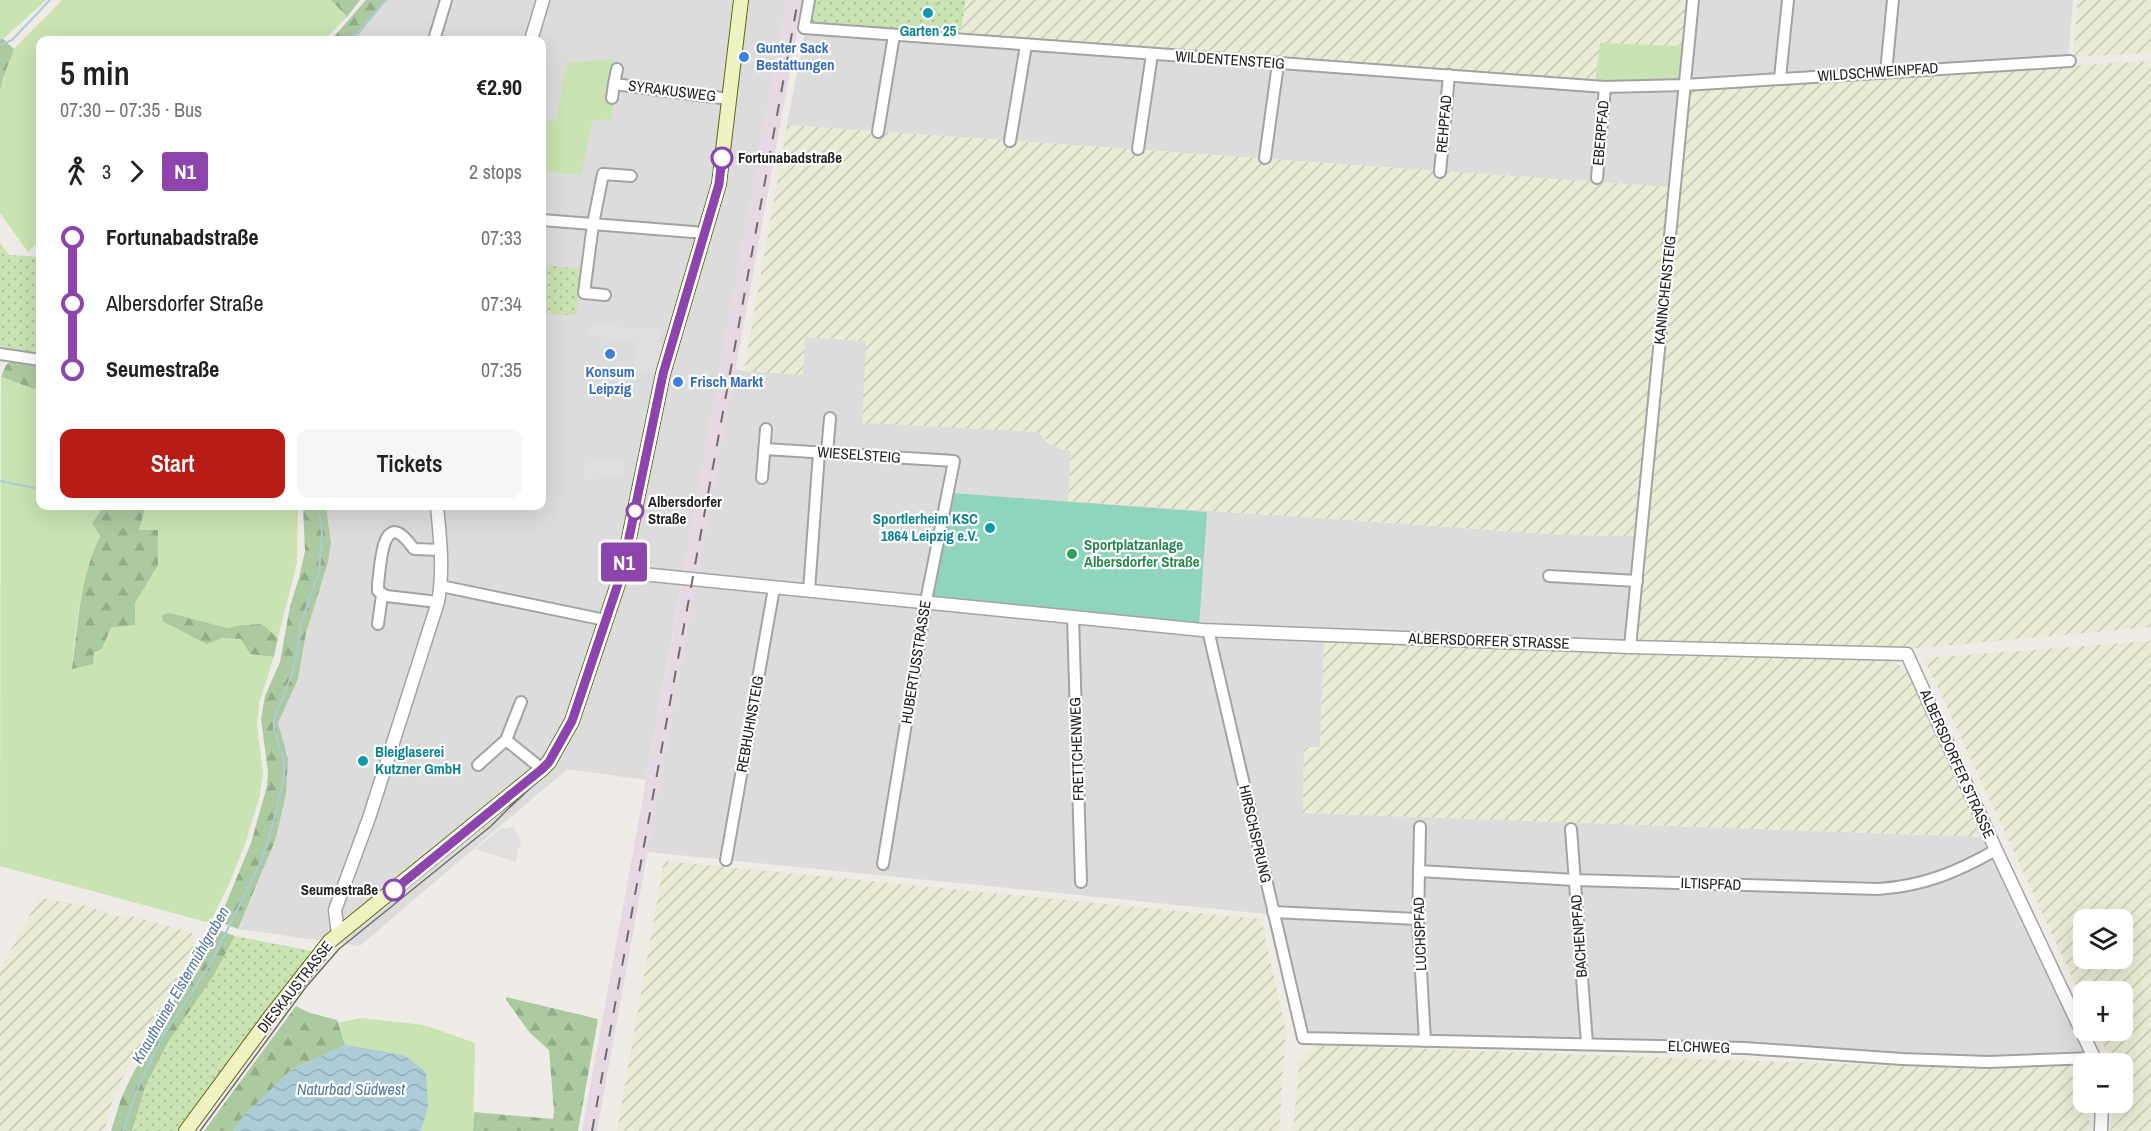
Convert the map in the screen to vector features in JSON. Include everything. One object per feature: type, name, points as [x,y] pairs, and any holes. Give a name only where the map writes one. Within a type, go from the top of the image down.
[{"type":"main road","name":"DIESKAUSTRASSE","points":[[186,1131],[278,1008],[338,934],[542,769],[572,721],[622,572],[663,374],[719,184],[741,0]]},
{"type":"street","points":[[435,36],[446,0]]},
{"type":"street","points":[[532,36],[543,0]]},
{"type":"street","name":"WILDENTENSTEIG","points":[[809,0],[804,28],[1605,87],[1685,85]]},
{"type":"street","name":"KANINCHENSTEIG","points":[[1630,647],[1693,0]]},
{"type":"street","points":[[1780,78],[1788,0]]},
{"type":"street","points":[[1886,72],[1893,0]]},
{"type":"street","points":[[878,132],[894,35]]},
{"type":"street","points":[[1010,141],[1026,45]]},
{"type":"street","points":[[1138,149],[1152,54]]},
{"type":"street","name":"WILDSCHWEINPFAD","points":[[1685,85],[2070,61]]},
{"type":"street","points":[[1265,158],[1278,64]]},
{"type":"street","name":"SYRAKUSWEG","points":[[612,98],[616,69]]},
{"type":"street","name":"REHPFAD","points":[[1440,172],[1449,75]]},
{"type":"street","name":"SYRAKUSWEG","points":[[614,84],[729,99]]},
{"type":"street","name":"EBERPFAD","points":[[1597,178],[1605,87]]},
{"type":"street","points":[[605,295],[584,292],[593,224],[603,174],[631,176]]},
{"type":"street","points":[[546,220],[705,232]]},
{"type":"street","points":[[0,354],[36,359]]},
{"type":"street","points":[[809,591],[823,452],[830,418]]},
{"type":"street","points":[[762,478],[766,429]]},
{"type":"street","name":"WIESELSTEIG","points":[[765,449],[954,461]]},
{"type":"street","name":"HUBERTUSSTRASSE","points":[[883,864],[926,601],[954,461]]},
{"type":"street","points":[[338,934],[335,910],[369,818],[438,602],[441,586],[441,550],[437,510]]},
{"type":"street","points":[[438,602],[382,595],[378,591],[378,584],[384,541],[388,534],[394,532],[401,534],[414,549],[441,550]]},
{"type":"street","name":"ALBERSDORFER STRASSE","points":[[622,572],[1208,630],[1630,647],[1907,654],[2091,1053]]},
{"type":"street","points":[[1549,576],[1637,581]]},
{"type":"street","points":[[441,586],[605,620]]},
{"type":"street","name":"REBHUHNSTEIG","points":[[726,860],[774,588]]},
{"type":"street","points":[[378,624],[382,595]]},
{"type":"street","name":"FRETTCHENWEG","points":[[1073,617],[1081,882]]},
{"type":"street","name":"HIRSCHSPRUNG","points":[[1208,630],[1303,1038]]},
{"type":"street","points":[[478,765],[506,740],[521,702]]},
{"type":"street","points":[[506,740],[542,769]]},
{"type":"street","name":"LUCHSPFAD","points":[[1420,827],[1418,919],[1425,1041]]},
{"type":"street","name":"BACHENPFAD","points":[[1571,829],[1587,1044]]},
{"type":"street","name":"ILTISPFAD","points":[[1419,871],[1575,880],[1878,889],[1898,888],[1931,881],[1966,867],[1996,850]]},
{"type":"street","points":[[1273,912],[1418,919]]},
{"type":"street","name":"ELCHWEG","points":[[1303,1038],[1745,1048],[1988,1062],[2073,1061]]},
{"type":"street","points":[[2102,1113],[2102,1131]]},
{"type":"shaded area","points":[[387,0],[787,0],[646,780],[567,769],[360,946],[238,929],[257,885],[288,759],[278,723],[298,679],[306,633],[331,543],[327,510],[546,510],[546,36],[357,36]]},
{"type":"shaded area","points":[[787,0],[803,0],[698,575],[683,575]]},
{"type":"shaded area","points":[[1697,0],[2073,0],[2068,59],[1690,81]]},
{"type":"shaded area","points":[[805,32],[1681,89],[1671,187],[787,125]]},
{"type":"shaded area","points":[[590,324],[662,330],[658,343],[662,344],[653,373],[633,371],[637,342],[588,335]]},
{"type":"shaded area","points":[[805,337],[866,341],[1017,431],[1039,432],[1046,442],[1060,449],[1071,451],[1068,501],[1566,535],[1636,536],[1626,643],[1324,640],[1320,747],[1304,747],[1303,813],[1987,837],[2073,1026],[2073,1041],[2080,1041],[2085,1053],[1988,1058],[1306,1037],[1278,915],[647,852],[734,370],[802,375]]},
{"type":"shaded area","points":[[586,456],[626,463],[623,478],[599,474],[597,481],[583,478]]},
{"type":"shaded area","points":[[682,584],[696,586],[597,1131],[582,1131]]},
{"type":"shaded area","points":[[503,827],[505,829],[513,827],[520,838],[521,846],[518,848],[516,862],[475,849]]},
{"type":"green space","points":[[0,0],[46,0],[3,39],[0,39]]},
{"type":"green space","points":[[62,0],[331,0],[347,17],[328,36],[36,36],[36,245],[28,252],[0,213],[0,92],[14,49]]},
{"type":"green space","points":[[331,0],[360,0],[347,17]]},
{"type":"green space","points":[[366,0],[387,0],[357,36],[334,36]]},
{"type":"green space","points":[[812,0],[966,0],[960,36],[808,26]]},
{"type":"green space","points":[[966,0],[1687,0],[1682,46],[1601,43],[1595,82],[960,36]]},
{"type":"green space","points":[[2078,0],[2151,0],[2151,53],[2073,57]]},
{"type":"green space","points":[[0,39],[14,49],[0,92]]},
{"type":"green space","points":[[1600,43],[1682,46],[1682,80],[1595,82]]},
{"type":"green space","points":[[613,59],[607,98],[614,101],[612,119],[592,121],[582,175],[546,171],[546,121],[557,120],[564,73],[567,72],[565,63]]},
{"type":"green space","points":[[2151,61],[2151,627],[1906,649],[1635,641],[1688,91],[1692,87]]},
{"type":"green space","points":[[787,125],[1671,187],[1636,536],[1566,535],[1068,501],[1071,451],[1052,446],[1039,432],[862,423],[866,341],[805,337],[803,375],[744,371]]},
{"type":"green space","points":[[0,243],[9,255],[36,257],[36,355],[0,346]]},
{"type":"green space","points":[[546,265],[581,269],[576,315],[546,314]]},
{"type":"green space","points":[[12,361],[36,365],[36,390],[1,377],[6,365]]},
{"type":"green space","points":[[1,377],[36,390],[36,510],[101,510],[92,523],[100,536],[84,584],[77,618],[72,668],[102,649],[111,626],[135,624],[135,603],[144,587],[139,531],[145,510],[298,510],[297,563],[278,638],[262,624],[227,628],[210,624],[163,622],[207,644],[222,638],[241,639],[250,654],[274,657],[259,703],[257,725],[263,773],[259,799],[230,882],[210,923],[0,866]]},
{"type":"green space","name":"Sportplatzanlage Albersdorfer Straße","points":[[952,493],[1207,512],[1199,625],[931,597]]},
{"type":"green space","points":[[101,510],[145,510],[139,530],[158,530],[158,565],[135,603],[135,625],[111,627],[102,649],[94,653],[93,664],[72,669],[84,584],[100,536],[92,523]]},
{"type":"green space","points":[[303,510],[327,510],[331,543],[328,562],[306,633],[298,679],[278,723],[288,759],[286,793],[276,838],[238,929],[220,922],[220,918],[251,843],[267,786],[268,772],[261,719],[265,696],[280,662],[290,606],[305,551]]},
{"type":"green space","points":[[170,613],[227,628],[262,624],[278,638],[274,657],[250,654],[241,639],[222,638],[207,644],[163,622],[162,615]]},
{"type":"green space","points":[[1324,640],[1891,661],[1905,668],[1912,677],[1987,837],[1303,813],[1304,747],[1320,747]]},
{"type":"green space","points":[[2151,641],[2151,1131],[2111,1131],[2112,1113],[2133,1113],[2133,1053],[2107,1053],[2102,1041],[2133,1041],[2133,981],[2074,981],[1924,658]]},
{"type":"green space","points":[[664,861],[1261,919],[1286,1031],[1279,1131],[617,1131]]},
{"type":"green space","points":[[39,898],[87,906],[115,916],[131,916],[192,933],[196,938],[194,952],[124,1074],[114,1096],[104,1131],[0,1131],[0,970]]},
{"type":"green space","points":[[219,930],[235,936],[213,977],[168,1043],[146,1085],[132,1131],[111,1131],[130,1079],[210,937]]},
{"type":"green space","points":[[235,936],[312,951],[177,1131],[132,1131],[146,1085],[168,1042],[213,977]]},
{"type":"green space","points":[[506,997],[598,1019],[578,1131],[473,1131],[474,1112],[553,1119],[549,1050],[530,1033]]},
{"type":"green space","points":[[296,1006],[310,1013],[337,1020],[345,1045],[290,1070],[233,1131],[204,1131]]},
{"type":"green space","points":[[361,1018],[424,1025],[475,1043],[473,1131],[421,1131],[428,1108],[213,1131],[310,1029]]},
{"type":"green space","points":[[1315,1045],[1984,1069],[2073,1065],[2073,1113],[2089,1113],[2089,1131],[1293,1131],[1299,1063]]},
{"type":"water","name":"Naturbad Südwest","points":[[345,1045],[404,1055],[426,1072],[428,1108],[421,1131],[233,1131],[242,1117],[291,1070]]},
{"type":"waterway","points":[[0,45],[12,40],[50,0]]},
{"type":"waterway","name":"Knauthainer Elstermühlgraben","points":[[354,36],[386,0]]},
{"type":"waterway","points":[[0,481],[36,488]]},
{"type":"waterway","name":"Knauthainer Elstermühlgraben","points":[[123,1131],[140,1082],[162,1038],[212,961],[262,859],[277,809],[284,775],[283,755],[274,731],[274,719],[292,674],[301,623],[319,572],[322,533],[319,510]]},
{"type":"tram line","points":[[510,807],[539,778],[559,744]]},
{"type":"tram line","points":[[200,1131],[306,987],[339,949],[491,826],[515,802]]},
{"type":"railway","points":[[592,1131],[798,0]]},
{"type":"bus line","name":"N1","points":[[394,890],[542,769],[549,762],[572,721],[622,572],[663,374],[719,184],[722,158]]},
{"type":"place","name":"Garten 25","points":[[928,13]]},
{"type":"place","name":"Gunter Sack Bestattungen","points":[[744,57]]},
{"type":"place","name":"Fortunabadstraße","points":[[722,158]]},
{"type":"place","name":"Konsum Leipzig","points":[[610,354]]},
{"type":"place","name":"Frisch Markt","points":[[678,382]]},
{"type":"place","name":"Albersdorfer Straße","points":[[635,511]]},
{"type":"place","name":"Sportlerheim KSC 1864 Leipzig e.V.","points":[[990,528]]},
{"type":"place","name":"Sportplatzanlage Albersdorfer Straße","points":[[1072,554]]},
{"type":"place","name":"Bleiglaserei Kutzner GmbH","points":[[363,761]]},
{"type":"place","name":"Seumestraße","points":[[394,890]]}]
